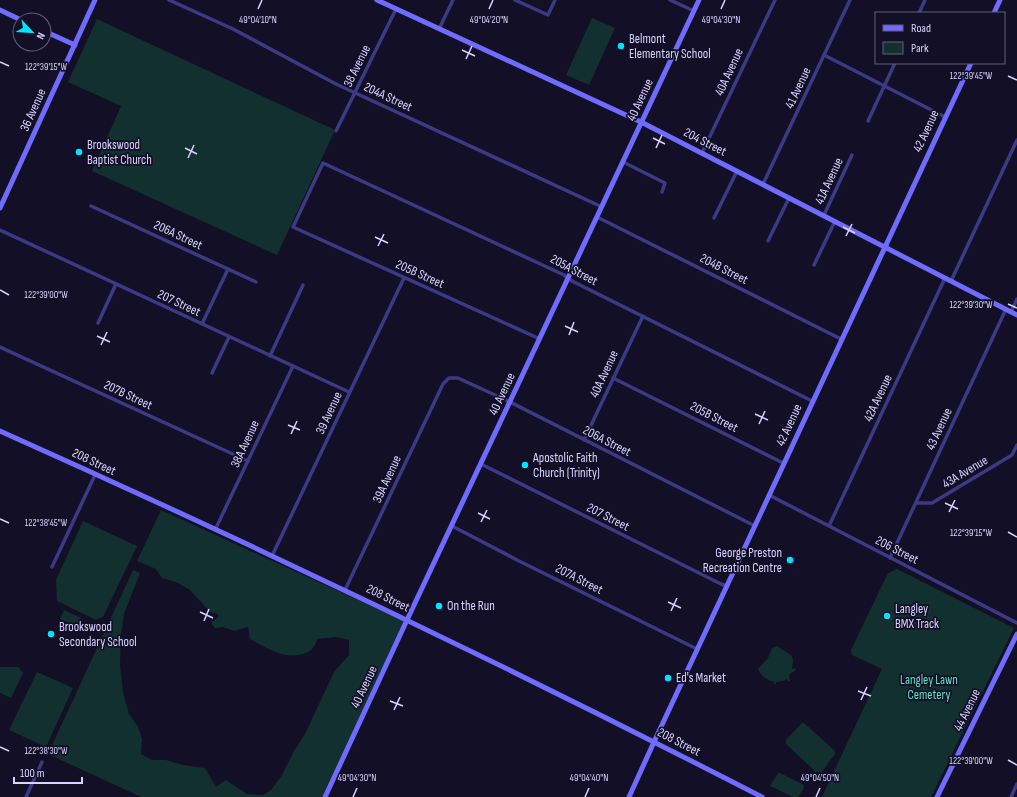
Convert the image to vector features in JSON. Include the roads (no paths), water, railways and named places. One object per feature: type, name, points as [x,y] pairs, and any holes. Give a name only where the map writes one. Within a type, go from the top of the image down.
[{"type":"main road","name":"36 Avenue","points":[[0,208],[95,0]]},
{"type":"main road","name":"204 Street","points":[[377,0],[641,122],[1017,315]]},
{"type":"main road","name":"40 Avenue","points":[[325,797],[699,0]]},
{"type":"main road","points":[[994,12],[1000,0]]},
{"type":"main road","points":[[0,10],[12,16]]},
{"type":"main road","points":[[52,35],[75,45]]},
{"type":"main road","name":"42 Avenue","points":[[629,797],[783,463],[971,64]]},
{"type":"main road","name":"208 Street","points":[[0,431],[345,590],[654,742],[762,797]]},
{"type":"main road","name":"44 Avenue","points":[[937,797],[1017,634]]},
{"type":"street","name":"204A Street","points":[[170,0],[233,29],[336,84],[602,207]]},
{"type":"street","points":[[439,29],[453,0]]},
{"type":"street","points":[[515,0],[548,15],[555,0]]},
{"type":"street","points":[[670,0],[694,11]]},
{"type":"street","name":"40A Avenue","points":[[702,153],[774,0]]},
{"type":"street","name":"41 Avenue","points":[[763,184],[850,0]]},
{"type":"street","points":[[919,12],[925,0]]},
{"type":"street","name":"38 Avenue","points":[[336,131],[396,9]]},
{"type":"street","points":[[824,55],[945,117]]},
{"type":"street","points":[[868,121],[895,64]]},
{"type":"street","points":[[951,281],[1017,140]]},
{"type":"street","name":"41A Avenue","points":[[824,215],[852,155]]},
{"type":"street","points":[[623,162],[665,183],[662,192]]},
{"type":"street","name":"205A Street","points":[[293,226],[323,163],[564,275],[812,401]]},
{"type":"street","points":[[714,218],[736,170]]},
{"type":"street","points":[[768,242],[789,198]]},
{"type":"street","name":"206A Street","points":[[91,206],[256,282]]},
{"type":"street","name":"204B Street","points":[[597,217],[841,339]]},
{"type":"street","points":[[814,265],[835,221]]},
{"type":"street","name":"205B Street","points":[[293,226],[540,339]]},
{"type":"street","name":"207 Street","points":[[0,230],[350,392]]},
{"type":"street","points":[[202,324],[228,269]]},
{"type":"street","name":"39 Avenue","points":[[272,556],[404,278]]},
{"type":"street","name":"42A Avenue","points":[[829,526],[945,278]]},
{"type":"street","points":[[98,323],[116,284]]},
{"type":"street","points":[[270,356],[304,285]]},
{"type":"street","name":"43 Avenue","points":[[890,558],[1009,310],[1017,300]]},
{"type":"street","name":"40A Avenue","points":[[584,440],[643,316]]},
{"type":"street","points":[[212,373],[229,337]]},
{"type":"street","name":"207B Street","points":[[0,347],[248,461]]},
{"type":"street","name":"38A Avenue","points":[[215,530],[293,366]]},
{"type":"street","name":"206A Street","points":[[449,378],[458,378],[510,403],[755,526]]},
{"type":"street","name":"39A Avenue","points":[[345,590],[443,384],[449,378]]},
{"type":"street","name":"205B Street","points":[[614,378],[783,463]]},
{"type":"street","name":"43A Avenue","points":[[916,503],[932,503],[1012,455],[1017,445]]},
{"type":"street","name":"207 Street","points":[[481,464],[714,581],[727,586]]},
{"type":"street","points":[[52,567],[95,475]]},
{"type":"street","name":"206 Street","points":[[769,495],[1017,623]]},
{"type":"street","name":"207A Street","points":[[452,526],[697,649]]},
{"type":"street","points":[[26,797],[42,762]]},
{"type":"street","points":[[1011,797],[1017,784]]},
{"type":"place","name":"Belmont Elementary School","points":[[621,46]]},
{"type":"place","name":"Brookswood Baptist Church","points":[[79,152]]},
{"type":"place","name":"Apostolic Faith Church (Trinity)","points":[[525,465]]},
{"type":"place","name":"George Preston Recreation Centre","points":[[790,560]]},
{"type":"place","name":"On the Run","points":[[439,606]]},
{"type":"place","name":"Langley BMX Track","points":[[887,616]]},
{"type":"place","name":"Brookswood Secondary School","points":[[51,634]]},
{"type":"place","name":"Ed's Market","points":[[668,678]]},
{"type":"park label","name":"Langley Lawn Cemetery","points":[[929,688]]}]
